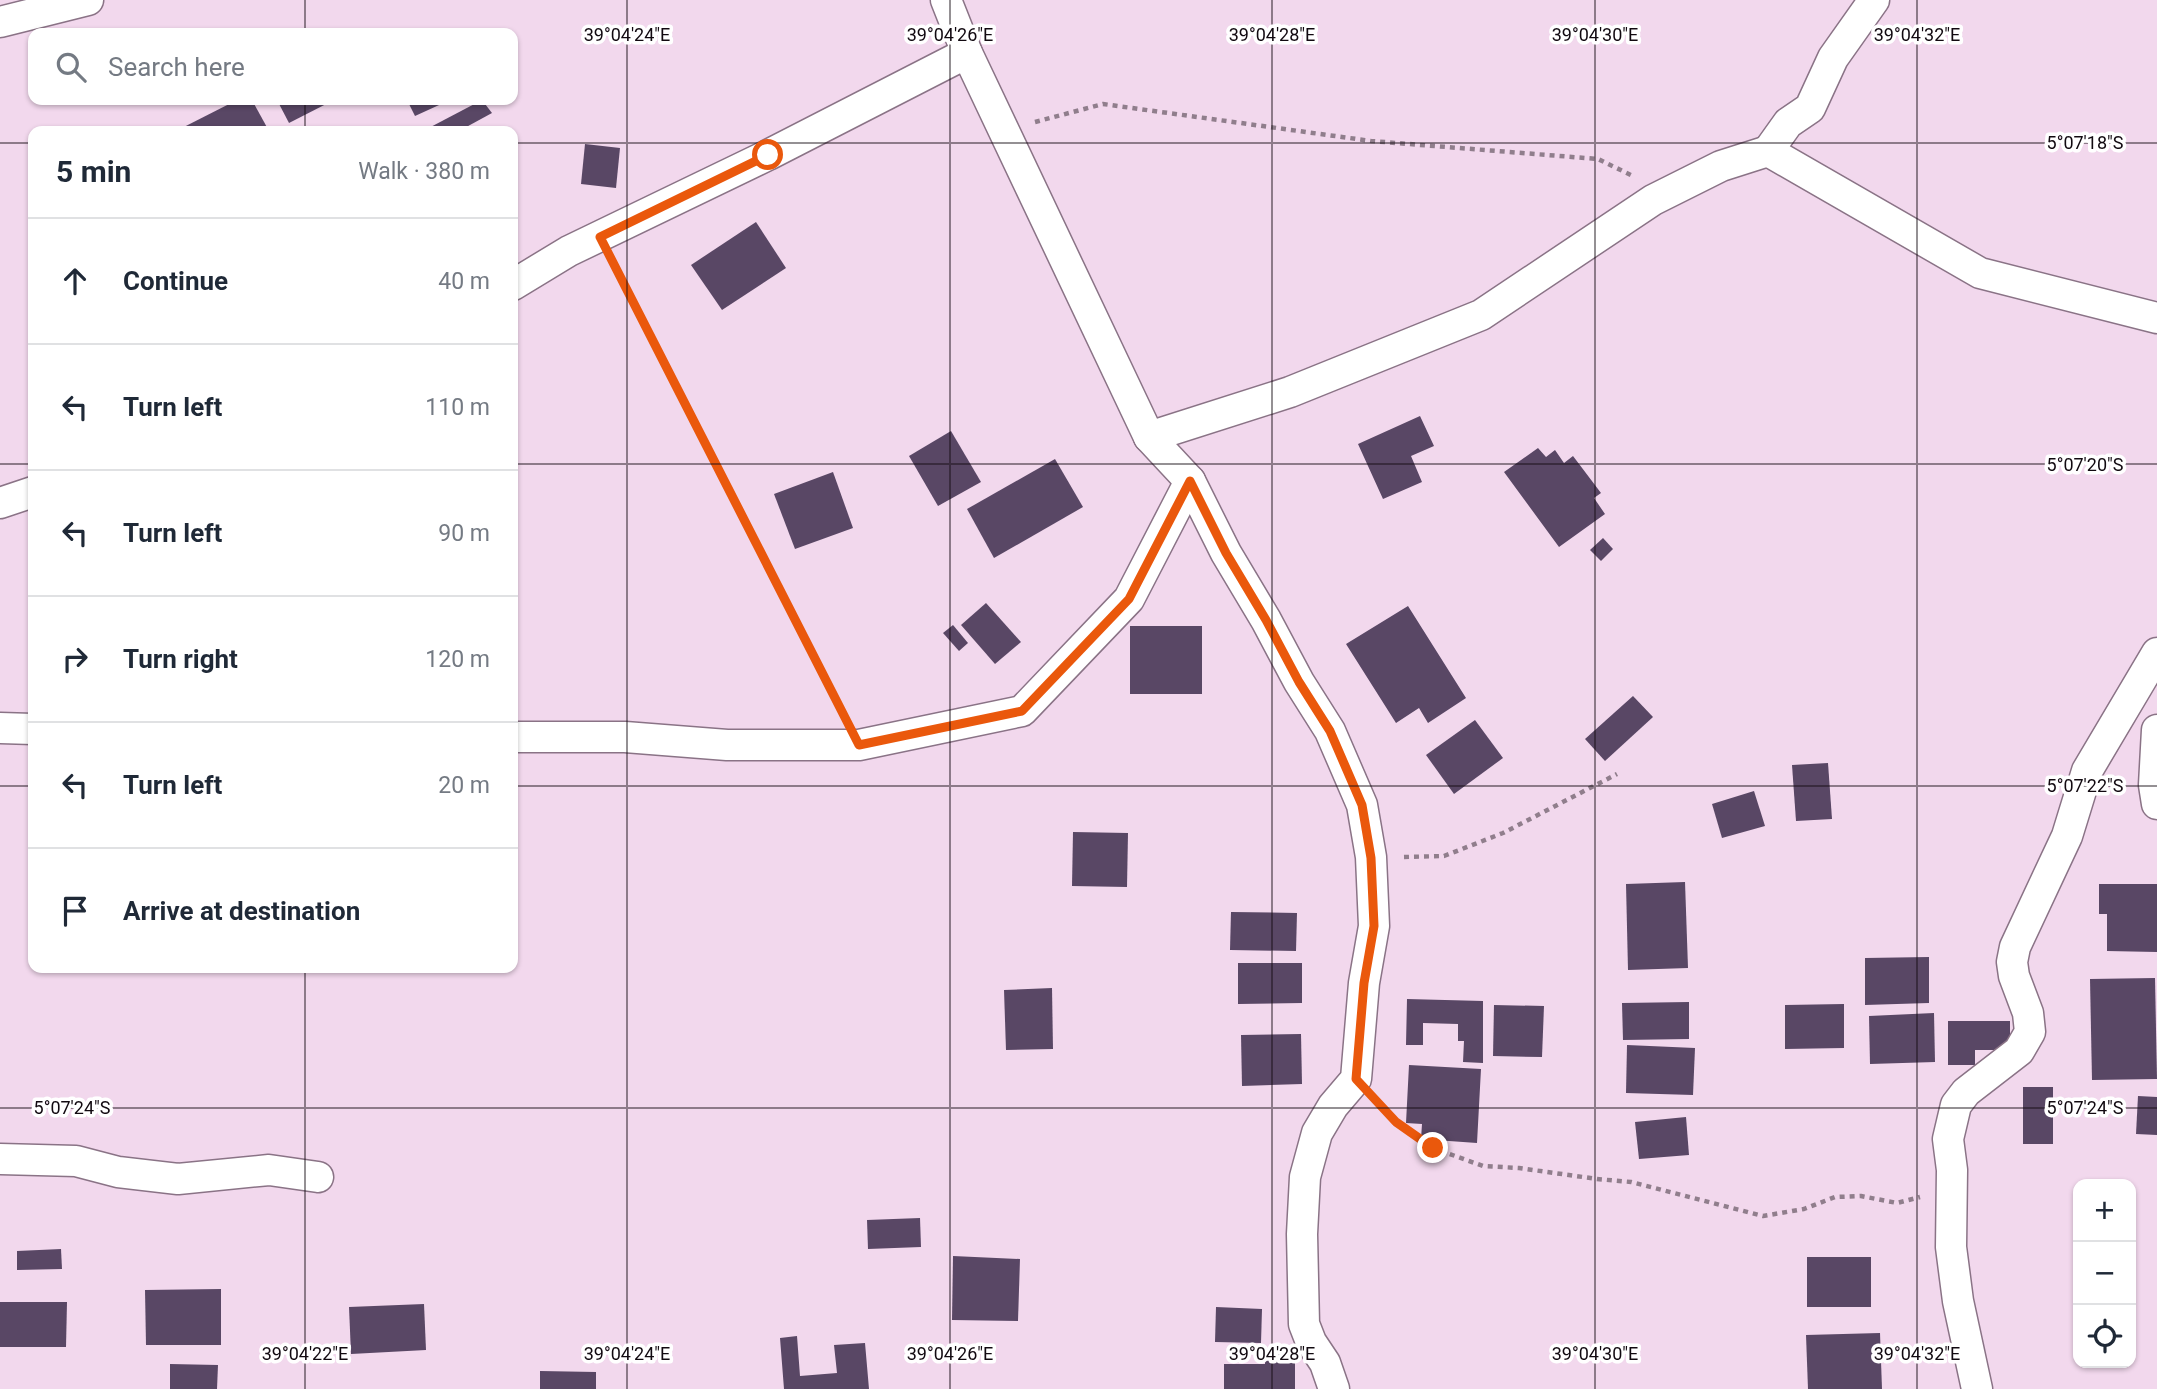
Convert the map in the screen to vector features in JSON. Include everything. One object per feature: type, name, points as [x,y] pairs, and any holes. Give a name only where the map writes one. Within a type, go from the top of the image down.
[{"type":"street","points":[[0,22],[88,0]]},
{"type":"street","points":[[946,0],[967,53],[1149,437],[1190,481],[1226,553],[1330,731],[1362,805],[1371,858],[1374,926],[1364,983],[1356,1079],[1333,1106],[1317,1133],[1305,1177],[1302,1234],[1304,1324],[1311,1342],[1325,1363],[1334,1389]]},
{"type":"street","points":[[1149,437],[1290,392],[1481,315],[1653,200],[1721,166],[1768,151],[1788,123],[1810,108],[1833,58],[1874,0]]},
{"type":"street","points":[[518,282],[569,251],[768,155],[967,53]]},
{"type":"street","points":[[1768,151],[1980,273],[2157,318]]},
{"type":"street","points":[[518,737],[625,737],[727,745],[859,745],[1022,711],[1129,599],[1190,481]]},
{"type":"street","points":[[0,503],[28,494]]},
{"type":"street","points":[[1977,1389],[1958,1301],[1951,1247],[1952,1170],[1948,1139],[1956,1105],[1966,1092],[2018,1051],[2030,1032],[2028,1013],[2014,976],[2012,962],[2015,947],[2067,836],[2087,771],[2157,653]]},
{"type":"street","points":[[0,728],[28,729]]},
{"type":"street","points":[[2157,730],[2154,785],[2157,804]]},
{"type":"street","points":[[0,1159],[76,1161],[118,1172],[178,1180],[269,1170],[318,1177]]},
{"type":"path","points":[[1004,130],[1103,104],[1371,141],[1598,159],[1640,180],[1653,200]]},
{"type":"path","points":[[600,237],[859,745]]},
{"type":"path","points":[[1371,858],[1444,856],[1503,833],[1617,774]]},
{"type":"path","points":[[1356,1079],[1396,1122],[1433,1148],[1483,1166],[1631,1182],[1763,1216],[1804,1209],[1835,1197],[1861,1196],[1897,1203],[1911,1201],[1925,1196],[1937,1187],[1952,1170]]},
{"type":"building","points":[[227,105],[255,105],[266,126],[186,126]]},
{"type":"building","points":[[280,105],[324,105],[289,123]]},
{"type":"building","points":[[410,105],[439,105],[415,116]]},
{"type":"building","points":[[472,105],[486,105],[492,113],[468,126],[433,126]]},
{"type":"building","points":[[585,144],[620,148],[616,188],[581,184]]},
{"type":"building","points":[[756,222],[786,268],[722,310],[691,265]]},
{"type":"building","points":[[1420,416],[1434,446],[1411,456],[1422,482],[1383,499],[1358,444]]},
{"type":"building","points":[[951,431],[981,482],[938,506],[909,456]]},
{"type":"building","points":[[1538,448],[1546,457],[1555,450],[1564,463],[1573,456],[1601,493],[1594,498],[1605,514],[1559,547],[1504,472]]},
{"type":"building","points":[[1055,459],[1083,507],[994,558],[967,509]]},
{"type":"building","points":[[833,472],[853,528],[795,549],[774,494]]},
{"type":"building","points":[[1603,538],[1613,549],[1601,561],[1590,550]]},
{"type":"building","points":[[986,603],[1021,642],[995,664],[961,625]]},
{"type":"building","points":[[1408,606],[1466,698],[1428,723],[1419,708],[1396,723],[1346,644]]},
{"type":"building","points":[[953,625],[968,643],[959,651],[943,633]]},
{"type":"building","points":[[1130,626],[1202,626],[1202,694],[1130,694]]},
{"type":"building","points":[[1633,696],[1653,717],[1605,761],[1585,739]]},
{"type":"building","points":[[1475,720],[1503,758],[1454,794],[1426,755]]},
{"type":"building","points":[[1828,763],[1832,819],[1796,821],[1792,765]]},
{"type":"building","points":[[1754,791],[1765,826],[1722,838],[1712,804]]},
{"type":"building","points":[[1073,832],[1128,833],[1127,887],[1072,886]]},
{"type":"building","points":[[1685,882],[1688,968],[1628,970],[1626,884]]},
{"type":"building","points":[[2099,884],[2157,884],[2157,952],[2107,951],[2107,914],[2099,914]]},
{"type":"building","points":[[1231,912],[1297,913],[1296,951],[1230,950]]},
{"type":"building","points":[[1929,957],[1929,1003],[1865,1005],[1865,958]]},
{"type":"building","points":[[1238,963],[1302,963],[1302,1003],[1238,1004]]},
{"type":"building","points":[[2155,978],[2157,1079],[2092,1080],[2090,979]]},
{"type":"building","points":[[1052,988],[1053,1049],[1006,1050],[1004,990]]},
{"type":"building","points":[[1407,999],[1483,1001],[1483,1063],[1463,1062],[1464,1041],[1458,1041],[1458,1024],[1423,1023],[1423,1045],[1406,1045]]},
{"type":"building","points":[[1689,1002],[1689,1039],[1623,1040],[1622,1003]]},
{"type":"building","points":[[1844,1004],[1844,1048],[1785,1049],[1785,1005]]},
{"type":"building","points":[[1494,1005],[1544,1006],[1542,1057],[1493,1056]]},
{"type":"building","points":[[1934,1013],[1935,1062],[1870,1064],[1869,1016]]},
{"type":"building","points":[[1948,1021],[2010,1021],[2010,1050],[1975,1050],[1975,1065],[1948,1065]]},
{"type":"building","points":[[1301,1034],[1302,1084],[1242,1086],[1241,1035]]},
{"type":"building","points":[[1627,1045],[1695,1048],[1693,1095],[1626,1093]]},
{"type":"building","points":[[1409,1065],[1481,1069],[1477,1143],[1421,1139],[1422,1124],[1406,1123]]},
{"type":"building","points":[[2023,1087],[2053,1087],[2053,1144],[2023,1144]]},
{"type":"building","points":[[2138,1096],[2157,1097],[2157,1135],[2136,1134]]},
{"type":"building","points":[[1686,1117],[1689,1155],[1639,1159],[1635,1122]]},
{"type":"building","points":[[920,1218],[921,1247],[868,1249],[867,1220]]},
{"type":"building","points":[[61,1249],[62,1269],[17,1270],[17,1251]]},
{"type":"building","points":[[953,1256],[1020,1259],[1018,1321],[952,1320]]},
{"type":"building","points":[[1807,1257],[1871,1257],[1871,1307],[1807,1307]]},
{"type":"building","points":[[221,1289],[221,1345],[146,1345],[145,1290]]},
{"type":"building","points":[[0,1302],[67,1302],[66,1347],[0,1347]]},
{"type":"building","points":[[424,1304],[426,1350],[351,1354],[349,1307]]},
{"type":"building","points":[[1216,1307],[1262,1309],[1261,1343],[1215,1342]]},
{"type":"building","points":[[1880,1333],[1882,1389],[1808,1389],[1806,1335]]},
{"type":"building","points":[[797,1336],[800,1376],[837,1373],[834,1345],[865,1343],[869,1389],[784,1389],[780,1338]]},
{"type":"building","points":[[1295,1351],[1295,1389],[1224,1389],[1224,1364],[1265,1364],[1265,1352]]},
{"type":"building","points":[[170,1364],[218,1365],[217,1389],[170,1389]]},
{"type":"building","points":[[540,1371],[596,1372],[596,1389],[540,1389]]},
{"type":"route","points":[[768,155],[600,237],[859,745],[1022,711],[1129,599],[1190,481],[1226,553],[1330,731],[1362,805],[1371,858],[1374,926],[1364,983],[1356,1079],[1396,1122],[1433,1148]]}]
